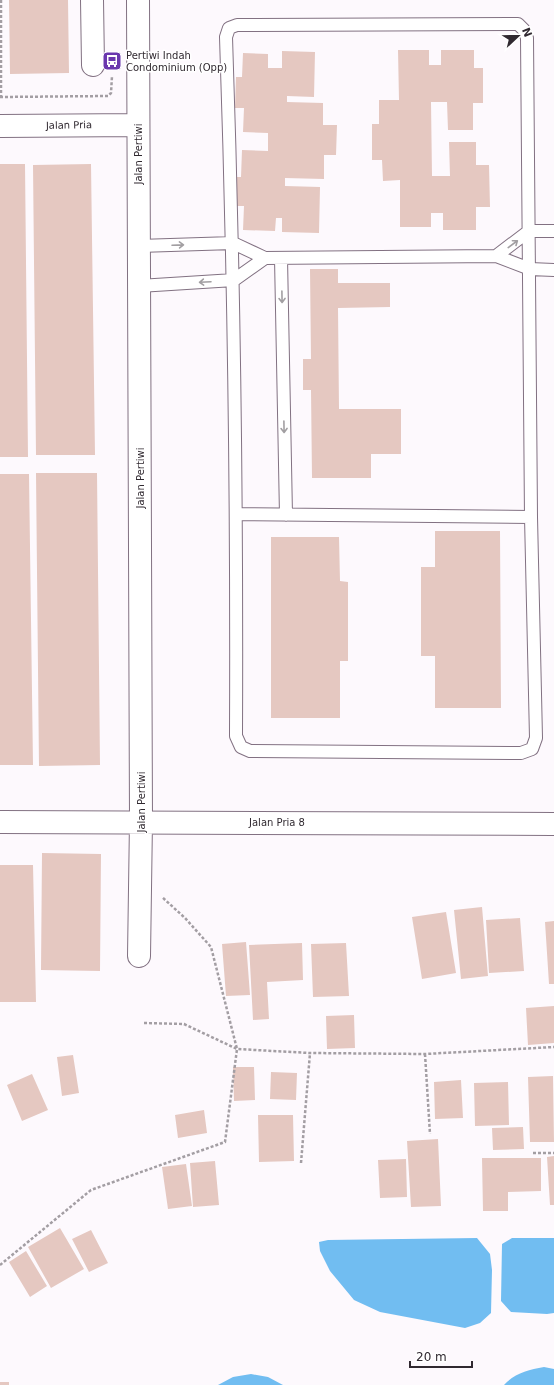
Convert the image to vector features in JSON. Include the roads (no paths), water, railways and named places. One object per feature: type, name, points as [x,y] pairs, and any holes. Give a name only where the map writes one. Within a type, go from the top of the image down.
[{"type":"street","points":[[92,0],[102,69]]},
{"type":"street","name":"Jalan Pertiwi","points":[[138,0],[141,821],[139,956]]},
{"type":"street","name":"Jalan Pria","points":[[0,126],[138,124]]},
{"type":"street","name":"Jalan Pria 8","points":[[0,822],[141,821],[554,824]]},
{"type":"lane","points":[[518,24],[524,30],[527,38],[531,517],[536,738],[532,749],[522,753],[250,751],[241,747],[236,736],[237,514],[233,243],[226,38],[230,28],[236,25],[518,24]]},
{"type":"lane","points":[[496,256],[529,231],[554,231]]},
{"type":"lane","points":[[139,246],[233,243],[265,258],[496,256],[530,269],[554,270]]},
{"type":"lane","points":[[139,286],[234,280],[265,258]]},
{"type":"lane","points":[[281,258],[286,515]]},
{"type":"lane","points":[[237,514],[531,517]]},
{"type":"water","points":[[477,1238],[490,1254],[492,1270],[491,1313],[480,1323],[465,1328],[380,1312],[354,1300],[330,1271],[320,1251],[319,1242],[328,1240]]},
{"type":"water","points":[[512,1238],[554,1238],[554,1313],[511,1312],[501,1301],[502,1244]]},
{"type":"water","points":[[544,1367],[554,1369],[554,1385],[504,1385],[522,1373]]},
{"type":"water","points":[[251,1374],[268,1377],[283,1385],[218,1385],[233,1377]]},
{"type":"place","name":"Pertiwi Indah Condominium (Opp)","points":[[112,61]]}]
